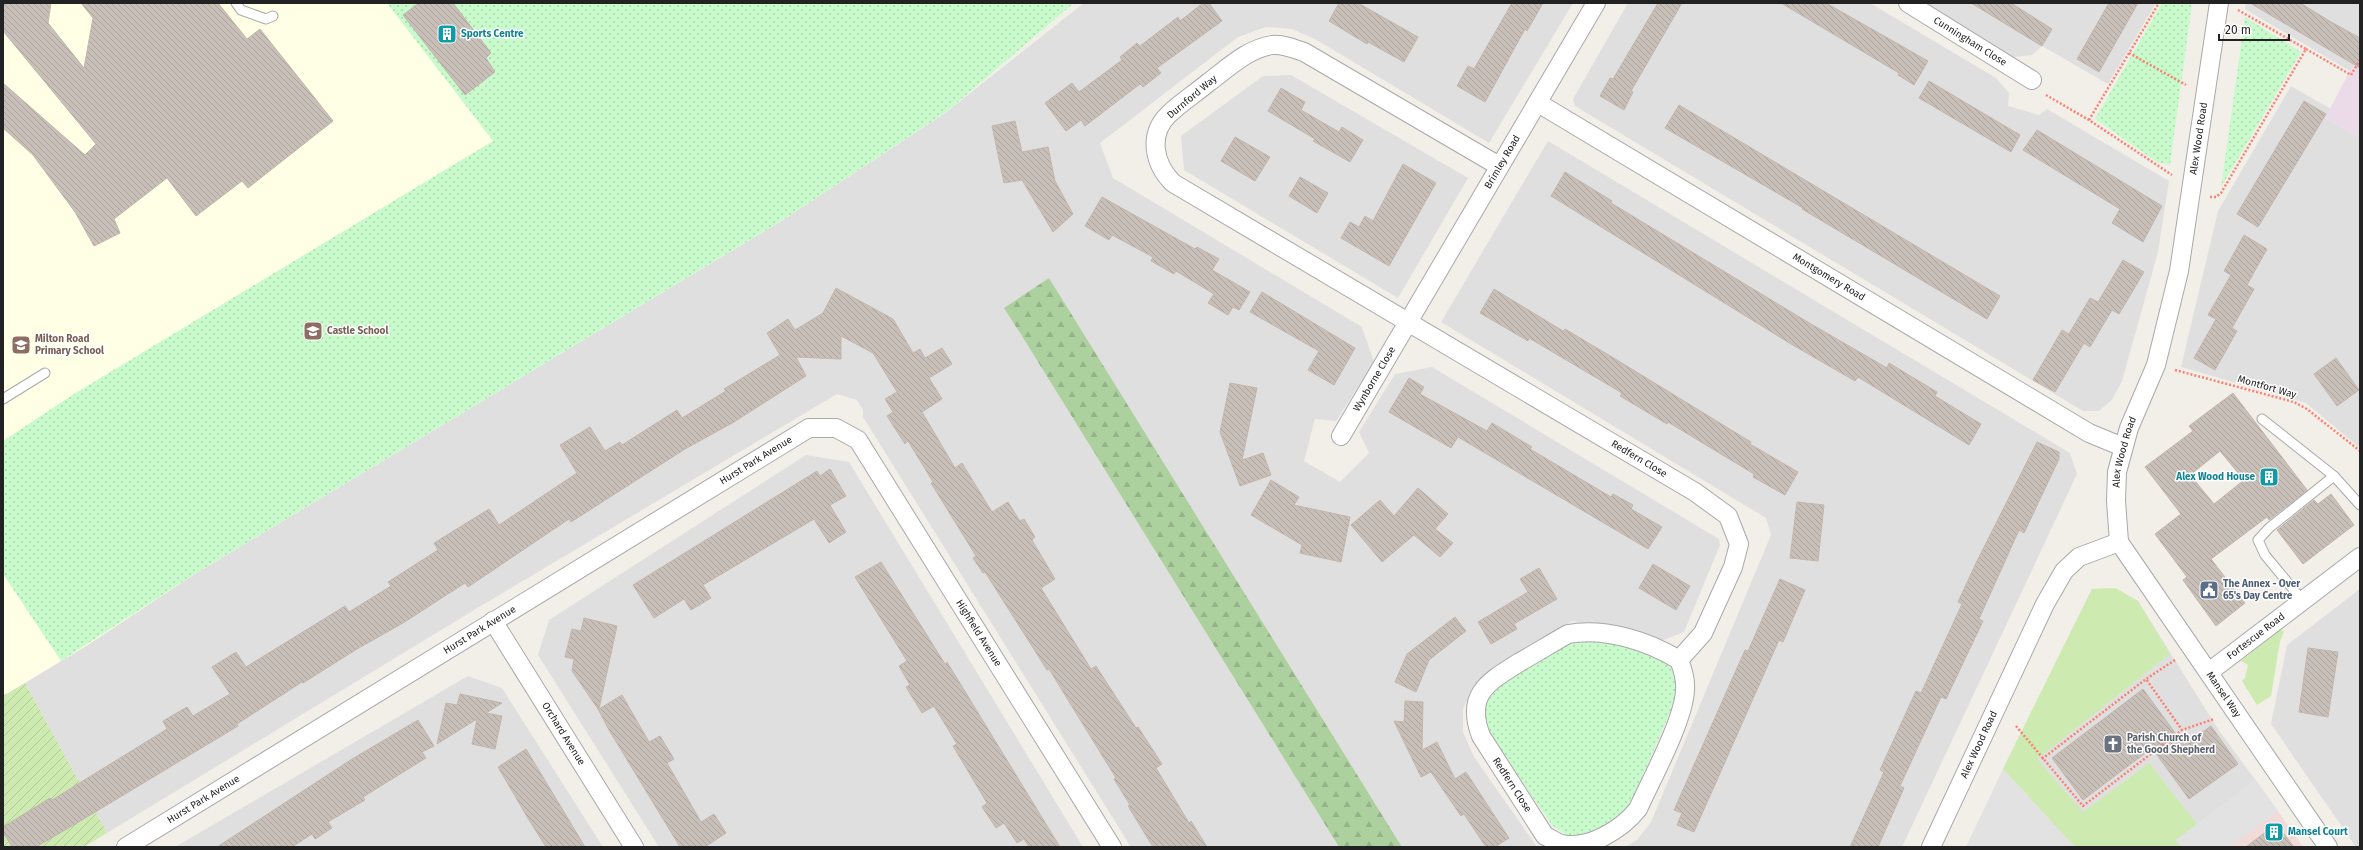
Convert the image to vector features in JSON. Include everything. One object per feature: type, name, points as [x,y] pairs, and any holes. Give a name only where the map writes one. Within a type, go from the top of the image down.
[{"type":"street","name":"Brimley Road","points":[[1408,322],[1596,3]]},
{"type":"street","name":"Cunningham Close","points":[[1908,3],[2032,80]]},
{"type":"street","name":"Alex Wood Road","points":[[1931,847],[2045,604],[2064,571],[2079,557],[2119,542],[2116,493],[2117,472],[2123,447],[2156,365],[2179,271],[2193,188],[2219,3]]},
{"type":"street","name":"Durnford Way","points":[[1408,322],[1173,183],[1164,174],[1157,160],[1156,154],[1155,141],[1167,115],[1241,58],[1258,49],[1272,45],[1289,46],[1304,52],[1499,166]]},
{"type":"street","name":"Montgomery Road","points":[[1538,103],[2089,433],[2123,447]]},
{"type":"street","name":"Wynborne Close","points":[[1341,436],[1408,322]]},
{"type":"street","name":"Redfern Close","points":[[1408,322],[1688,488],[1728,516],[1739,544],[1734,567],[1703,633],[1679,660]]},
{"type":"street","name":"Hurst Park Avenue","points":[[126,847],[492,621],[809,428],[836,428]]},
{"type":"street","name":"Highfield Avenue","points":[[836,428],[858,440],[1112,847]]},
{"type":"street","name":"Mansel Way","points":[[2119,542],[2210,672],[2328,847]]},
{"type":"street","name":"Fortescue Road","points":[[2210,672],[2360,557]]},
{"type":"street","name":"Orchard Avenue","points":[[492,621],[634,847]]},
{"type":"street","name":"Redfern Close","points":[[1582,631],[1612,635],[1660,648],[1679,660],[1684,672],[1685,690],[1682,708],[1638,809],[1628,822],[1605,836],[1579,846],[1561,844],[1545,836],[1481,736],[1476,722],[1476,706],[1480,694],[1489,681],[1568,634],[1582,631]]},
{"type":"lane","points":[[236,3],[241,10],[266,19],[273,16]]},
{"type":"lane","points":[[3,399],[45,373]]},
{"type":"lane","points":[[2262,419],[2334,476],[2360,505]]},
{"type":"lane","points":[[2303,600],[2265,556],[2258,540],[2269,528],[2334,476]]},
{"type":"path","points":[[2089,120],[2159,3]]},
{"type":"path","points":[[2236,9],[2351,75],[2360,60]]},
{"type":"path","points":[[2032,80],[2047,97],[2089,120],[2193,188],[2216,197],[2221,193],[2306,49]]},
{"type":"path","points":[[2129,52],[2184,85],[2207,89]]},
{"type":"path","name":"Montfort Way","points":[[2156,365],[2294,402],[2307,409],[2360,451]]},
{"type":"path","points":[[2042,759],[2146,679],[2192,648]]},
{"type":"path","points":[[2146,679],[2182,730]]},
{"type":"path","points":[[2016,726],[2042,759],[2083,806],[2182,730],[2236,711]]},
{"type":"shaded area","name":"Castle School","points":[[3,3],[1074,3],[945,113],[781,221],[193,575],[86,646],[3,696]]},
{"type":"shaded area","points":[[1084,3],[1573,3],[1489,143],[1315,39],[1292,29],[1266,27],[1238,37],[1100,143],[1113,178],[1362,327],[1374,362],[1336,421],[1315,419],[1304,461],[1340,482],[1369,453],[1359,432],[1395,374],[1432,367],[1719,539],[1720,545],[1684,632],[1661,641],[1572,621],[1491,672],[1473,688],[1463,709],[1463,732],[1474,757],[1537,847],[1402,847],[1049,278],[1020,333],[1339,847],[1131,847],[863,417],[863,410],[857,400],[837,394],[474,610],[107,833],[25,683],[86,646],[193,575],[781,221],[945,113]]},
{"type":"shaded area","points":[[1628,3],[1870,3],[1996,78],[2009,93],[2008,106],[2039,115],[2047,109],[2169,181],[2158,252],[2122,381],[2112,400],[2099,411],[2083,411],[1575,106],[1573,99]]},
{"type":"shaded area","points":[[1926,3],[2156,3],[2108,84],[2042,46],[2032,55],[2014,57]]},
{"type":"shaded area","points":[[2246,3],[2360,3],[2360,52],[2350,71],[2245,9]]},
{"type":"shaded area","points":[[2360,52],[2360,137],[2325,118]]},
{"type":"shaded area","points":[[1291,75],[1468,178],[1398,298],[1184,170],[1181,136],[1263,76]]},
{"type":"shaded area","points":[[2291,86],[2331,109],[2325,118],[2360,137],[2360,448],[2306,403],[2181,367],[2218,211]]},
{"type":"shaded area","points":[[1548,141],[2070,453],[2077,474],[1902,847],[1625,847],[1637,840],[1651,822],[1771,535],[1766,518],[1441,322]]},
{"type":"shaded area","points":[[806,455],[849,462],[1083,847],[659,847],[538,655],[549,620]]},
{"type":"shaded area","points":[[2115,588],[2138,601],[2218,729],[2278,811],[2230,847],[2075,847],[2003,769],[2092,589]]},
{"type":"shaded area","points":[[2360,589],[2360,847],[2356,847],[2271,724],[2287,645]]},
{"type":"shaded area","points":[[468,676],[502,688],[603,847],[175,847]]},
{"type":"shaded area","points":[[2003,769],[2075,847],[1966,847]]},
{"type":"shaded area","points":[[2255,779],[2278,811],[2230,847],[2181,847],[2176,840]]},
{"type":"shaded area","points":[[2278,811],[2303,847],[2230,847]]},
{"type":"green space","name":"Castle School","points":[[387,3],[1074,3],[945,113],[781,221],[193,575],[61,661],[3,574],[3,441],[74,394],[493,141]]},
{"type":"green space","points":[[2162,3],[2192,3],[2170,165],[2157,162],[2095,119]]},
{"type":"green space","points":[[2245,17],[2301,52],[2221,187]]},
{"type":"green space","points":[[1049,278],[1402,847],[1339,847],[1004,308]]},
{"type":"green space","points":[[2115,588],[2138,601],[2170,654],[2037,759],[2083,812],[2149,763],[2197,824],[2176,840],[2181,847],[2075,847],[2003,769],[2092,589]]},
{"type":"green space","points":[[2280,630],[2284,631],[2280,641],[2271,696],[2257,705],[2242,681],[2245,678],[2248,665],[2241,661]]},
{"type":"green space","points":[[1588,637],[1657,655],[1666,660],[1672,670],[1678,694],[1628,810],[1592,835],[1578,836],[1566,835],[1552,825],[1484,727],[1485,705],[1500,684],[1570,641]]},
{"type":"green space","points":[[25,683],[107,833],[84,847],[3,847],[3,696]]},
{"type":"building","points":[[3,3],[51,3],[48,23],[84,68],[93,18],[81,3],[218,3],[247,39],[260,29],[333,121],[248,188],[242,181],[196,216],[167,178],[114,219],[120,233],[94,246],[75,212],[33,155],[3,128],[3,83],[85,155],[96,144],[3,31]]},
{"type":"building","name":"Sports Centre","points":[[419,3],[453,3],[491,53],[486,58],[495,72],[465,95],[403,15]]},
{"type":"building","points":[[1203,3],[1209,3],[1222,21],[1157,68],[1161,73],[1143,87],[1140,84],[1085,126],[1081,120],[1066,131],[1045,103],[1072,83],[1079,92],[1122,60],[1120,57],[1137,43],[1140,46],[1178,17],[1180,21]]},
{"type":"building","points":[[1339,3],[1358,3],[1418,37],[1404,62],[1368,42],[1367,44],[1329,21]]},
{"type":"building","points":[[1512,3],[1543,3],[1527,31],[1525,29],[1485,102],[1457,86],[1468,66],[1474,69]]},
{"type":"building","points":[[1658,3],[1682,3],[1631,91],[1633,92],[1624,110],[1600,96],[1610,78],[1613,79]]},
{"type":"building","points":[[1781,3],[1826,3],[1928,61],[1914,85],[1898,75],[1899,73]]},
{"type":"building","points":[[1971,3],[2011,3],[2052,29],[2042,46]]},
{"type":"building","points":[[2109,3],[2138,3],[2099,72],[2077,59]]},
{"type":"building","points":[[2250,3],[2300,3],[2360,38],[2360,68]]},
{"type":"building","points":[[1929,81],[2020,135],[2011,152],[1919,98]]},
{"type":"building","points":[[1281,88],[1305,102],[1301,110],[1339,132],[1342,127],[1363,140],[1350,162],[1313,141],[1315,139],[1268,111]]},
{"type":"building","points":[[2304,101],[2326,114],[2258,227],[2237,214]]},
{"type":"building","points":[[1679,105],[2000,296],[1987,319],[1802,209],[1803,208],[1665,128]]},
{"type":"building","points":[[1015,121],[1022,152],[1048,147],[1055,181],[1073,214],[1053,232],[1022,180],[1004,183],[992,126]]},
{"type":"building","points":[[2037,130],[2162,206],[2143,242],[2112,223],[2120,209],[2023,150]]},
{"type":"building","points":[[1235,137],[1270,157],[1255,181],[1221,161]]},
{"type":"building","points":[[1403,164],[1436,183],[1389,266],[1341,238],[1350,222],[1359,227],[1365,216],[1373,221]]},
{"type":"building","points":[[1565,172],[1612,201],[1611,203],[1806,321],[1887,368],[1889,363],[1937,392],[1935,396],[1981,424],[1969,445],[1858,377],[1855,381],[1791,344],[1551,196]]},
{"type":"building","points":[[1300,177],[1328,193],[1317,213],[1289,196]]},
{"type":"building","points":[[1102,197],[1195,249],[1197,247],[1219,259],[1212,270],[1250,292],[1239,310],[1233,307],[1228,315],[1208,303],[1214,294],[1176,271],[1174,274],[1151,261],[1153,257],[1112,235],[1109,240],[1085,226]]},
{"type":"building","points":[[2244,235],[2267,249],[2247,285],[2254,289],[2232,328],[2237,331],[2215,370],[2194,358],[2216,319],[2208,315],[2231,275],[2224,271]]},
{"type":"building","points":[[2123,260],[2144,272],[2119,314],[2112,310],[2090,347],[2069,334],[2090,298],[2098,302]]},
{"type":"building","points":[[836,288],[893,319],[913,353],[920,349],[925,358],[942,348],[952,364],[929,378],[942,399],[922,412],[955,468],[962,463],[992,512],[1008,502],[1020,521],[1024,519],[1035,537],[1032,540],[1055,579],[1041,588],[1091,669],[1096,666],[1136,728],[1138,727],[1162,764],[1156,768],[1189,823],[1191,821],[1207,847],[1153,847],[1128,806],[1130,805],[1114,779],[1116,778],[1049,669],[1047,670],[985,572],[983,573],[973,558],[976,556],[931,483],[933,482],[908,441],[905,444],[887,416],[893,412],[885,399],[897,392],[873,353],[841,336],[841,359],[796,357],[806,376],[734,422],[685,449],[571,522],[569,519],[468,587],[465,583],[403,623],[357,649],[303,683],[302,682],[237,724],[238,726],[72,826],[36,847],[12,847],[3,832],[3,827],[50,798],[52,800],[167,729],[163,721],[187,707],[193,716],[230,694],[212,667],[236,652],[246,667],[345,606],[349,612],[391,586],[388,582],[438,550],[434,543],[489,509],[499,525],[577,473],[560,445],[590,427],[605,451],[620,442],[622,445],[677,410],[682,418],[726,391],[724,389],[780,355],[767,333],[788,319],[795,330],[823,313]]},
{"type":"building","points":[[1494,289],[1563,331],[1565,329],[1612,357],[1751,442],[1750,444],[1798,472],[1785,495],[1753,477],[1754,474],[1668,422],[1667,424],[1620,396],[1622,393],[1529,338],[1528,341],[1480,313]]},
{"type":"building","points":[[1262,292],[1355,348],[1334,385],[1308,370],[1319,351],[1250,312]]},
{"type":"building","points":[[2062,330],[2084,343],[2055,392],[2033,380]]},
{"type":"building","points":[[2336,358],[2359,390],[2337,406],[2314,374]]},
{"type":"building","points":[[1409,378],[1424,387],[1420,394],[1487,431],[1492,423],[1532,447],[1530,449],[1611,497],[1613,494],[1633,505],[1631,509],[1662,527],[1648,549],[1458,437],[1451,448],[1389,412]]},
{"type":"building","points":[[1230,383],[1257,388],[1242,460],[1263,453],[1271,475],[1240,486],[1220,432]]},
{"type":"building","name":"Alex Wood House","points":[[2233,393],[2307,490],[2269,520],[2267,517],[2211,559],[2245,603],[2216,626],[2183,580],[2187,577],[2155,534],[2181,514],[2145,467],[2193,431],[2189,426]],"holes":[[[2220,451],[2244,480],[2214,504],[2190,475]]]},
{"type":"building","points":[[2037,442],[2059,452],[2059,459],[2024,533],[2019,530],[1979,619],[1983,621],[1946,699],[1941,697],[1900,786],[1904,788],[1878,847],[1850,847],[1884,772],[1880,770],[1916,691],[1921,693],[1962,604],[1958,602],[1976,563]]},
{"type":"building","points":[[830,469],[846,496],[830,505],[846,532],[829,543],[814,519],[703,585],[711,598],[691,610],[684,599],[654,618],[633,585],[817,471],[820,476]]},
{"type":"building","points":[[1271,480],[1299,497],[1294,505],[1350,517],[1341,562],[1300,553],[1302,545],[1251,515]]},
{"type":"building","points":[[1418,488],[1448,514],[1435,529],[1453,543],[1440,557],[1414,535],[1382,562],[1351,525],[1380,500],[1394,516]]},
{"type":"building","points":[[2331,494],[2354,525],[2303,564],[2277,530],[2314,500],[2318,504]]},
{"type":"building","points":[[1797,502],[1824,505],[1818,561],[1790,558]]},
{"type":"building","points":[[881,562],[945,664],[947,662],[1060,847],[1029,847],[1024,839],[1017,843],[1004,823],[996,828],[982,807],[987,803],[953,746],[957,744],[934,706],[922,713],[906,687],[910,685],[899,666],[907,661],[855,577]]},
{"type":"building","points":[[1653,564],[1690,586],[1676,610],[1639,588]]},
{"type":"building","points":[[1539,568],[1557,599],[1514,624],[1517,629],[1491,644],[1478,622],[1528,592],[1520,579]]},
{"type":"building","points":[[1780,579],[1805,590],[1783,642],[1779,640],[1694,832],[1677,825],[1682,813],[1674,810],[1745,650],[1748,651]]},
{"type":"building","points":[[1455,617],[1466,631],[1429,660],[1416,692],[1395,682],[1407,654]]},
{"type":"building","points":[[584,618],[617,626],[599,709],[622,695],[649,742],[660,736],[674,759],[667,763],[701,822],[714,814],[726,833],[705,847],[680,847],[609,730],[598,709],[572,671],[574,659],[565,657],[572,629],[581,631]]},
{"type":"building","points":[[2308,648],[2338,652],[2328,717],[2299,712]]},
{"type":"building","name":"Parish Church of the Good Shepherd","points":[[2143,689],[2184,745],[2211,726],[2238,764],[2189,799],[2152,748],[2083,800],[2052,758]]},
{"type":"building","points":[[460,694],[502,703],[486,713],[502,716],[495,749],[472,744],[477,719],[437,744],[446,703],[457,705]]},
{"type":"building","points":[[1405,701],[1423,702],[1422,750],[1437,742],[1455,779],[1466,772],[1509,838],[1495,847],[1486,847],[1464,814],[1461,816],[1431,772],[1421,777],[1394,721],[1404,722]]},
{"type":"building","points":[[418,720],[434,746],[422,752],[426,758],[363,797],[365,800],[328,822],[332,828],[315,839],[312,834],[292,847],[217,847],[352,759]]},
{"type":"building","points":[[526,749],[585,847],[546,847],[529,820],[498,767]]},
{"type":"building","name":"Mansel Court","points":[[2276,824],[2294,847],[2246,847]]},
{"type":"place","name":"Sports Centre","points":[[447,34]]},
{"type":"place","name":"Castle School","points":[[313,331]]},
{"type":"place","name":"Milton Road Primary School","points":[[21,345]]},
{"type":"place","name":"Alex Wood House","points":[[2269,477]]},
{"type":"place","name":"The Annex - Over 65's Day Centre","points":[[2209,590]]},
{"type":"place","name":"Parish Church of the Good Shepherd","points":[[2113,744]]},
{"type":"place","name":"Mansel Court","points":[[2274,832]]}]
